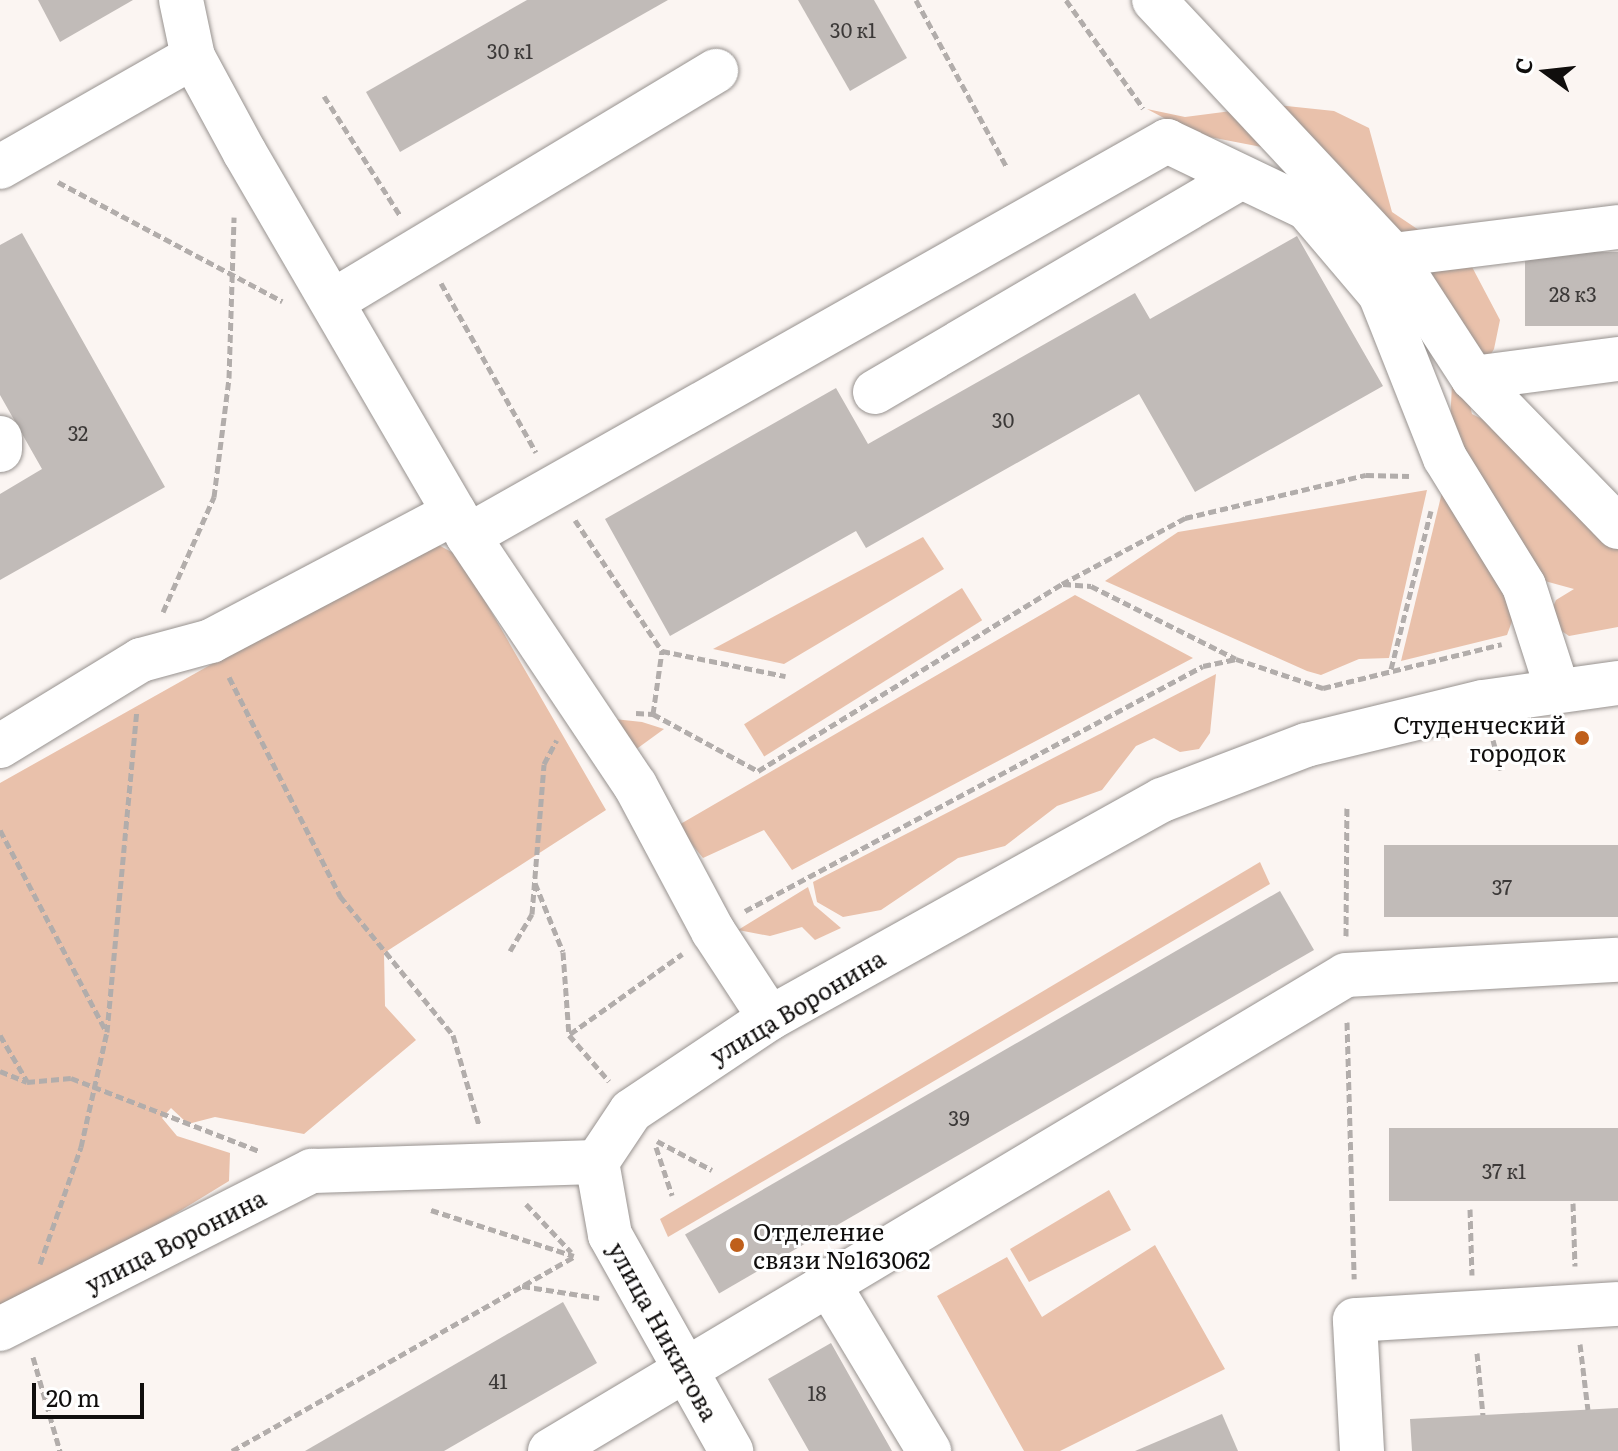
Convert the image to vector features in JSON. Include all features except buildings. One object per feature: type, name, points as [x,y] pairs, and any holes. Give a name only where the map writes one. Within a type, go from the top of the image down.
[{"type":"street","points":[[181,0],[193,57],[245,153],[315,306],[635,785],[713,931],[770,1018]]},
{"type":"street","points":[[1154,0],[1393,255],[1473,378],[1618,527]]},
{"type":"street","points":[[4,157],[193,57]]},
{"type":"street","points":[[315,306],[716,71]]},
{"type":"street","points":[[0,746],[141,660],[211,641],[461,524],[556,486],[1167,141],[1307,208],[1380,294],[1445,458],[1524,586],[1558,691]]},
{"type":"street","points":[[875,392],[1241,177]]},
{"type":"street","points":[[1393,255],[1618,227]]},
{"type":"street","points":[[1473,378],[1618,359]]},
{"type":"street","points":[[0,438],[0,450]]},
{"type":"street","name":"улица Воронина","points":[[11,1323],[312,1171],[597,1162],[631,1111],[770,1018],[1043,863],[1247,763],[1483,702],[1618,683]]},
{"type":"street","points":[[564,1448],[687,1366],[826,1280],[1346,975],[1618,960]]},
{"type":"street","name":"улица Никитова","points":[[597,1162],[610,1235],[687,1366],[731,1451]]},
{"type":"street","points":[[826,1280],[929,1451]]},
{"type":"street","points":[[1362,1451],[1355,1320],[1618,1304]]},
{"type":"path","points":[[916,0],[1006,166]]},
{"type":"path","points":[[1066,0],[1167,141]]},
{"type":"path","points":[[60,1451],[11,1323],[81,1147],[107,1032],[141,660],[214,497],[229,378],[232,268],[245,153]]},
{"type":"path","points":[[4,157],[315,306]]},
{"type":"path","points":[[503,393],[556,486],[662,651],[653,714]]},
{"type":"path","points":[[626,712],[653,714],[758,771],[1062,584],[1185,518],[1366,475],[1414,476],[1445,458]]},
{"type":"path","points":[[1391,669],[1445,458]]},
{"type":"path","points":[[1062,584],[1091,586],[1236,659],[1323,688],[1539,635]]},
{"type":"path","points":[[211,641],[340,896],[419,996]]},
{"type":"path","points":[[662,651],[785,676]]},
{"type":"path","points":[[730,920],[805,874],[1203,666],[1236,659]]},
{"type":"path","points":[[510,951],[532,914],[544,764]]},
{"type":"path","points":[[1347,808],[1346,975],[1355,1320]]},
{"type":"path","points":[[0,830],[107,1032]]},
{"type":"path","points":[[535,883],[563,952],[569,1035],[611,1082]]},
{"type":"path","points":[[569,1035],[688,949]]},
{"type":"path","points":[[0,1035],[27,1082],[0,1071]]},
{"type":"path","points":[[672,1195],[653,1139],[712,1170]]},
{"type":"path","points":[[232,1451],[585,1249]]},
{"type":"path","points":[[521,1286],[602,1298]]},
{"type":"shaded area","points":[[1277,105],[1334,111],[1369,128],[1392,212],[1471,265],[1500,320],[1494,349],[1467,393],[1472,414],[1506,431],[1618,526],[1618,627],[1569,636],[1547,621],[1556,600],[1574,589],[1541,580],[1449,444],[1452,384],[1315,176],[1288,152],[1194,134],[1147,109],[1185,117]]},
{"type":"shaded area","points":[[1445,480],[1515,613],[1507,635],[1401,661]]},
{"type":"shaded area","points":[[1427,490],[1389,658],[1359,659],[1321,675],[1105,581],[1178,532]]},
{"type":"shaded area","points":[[923,537],[944,569],[784,664],[713,649]]},
{"type":"shaded area","points":[[431,541],[459,556],[606,810],[384,953],[385,1006],[416,1040],[304,1134],[215,1117],[188,1124],[171,1108],[162,1118],[177,1136],[230,1153],[229,1181],[0,1321],[0,783]]},
{"type":"shaded area","points":[[962,588],[982,620],[764,756],[744,724]]},
{"type":"shaded area","points":[[1075,595],[1193,658],[792,870],[764,830],[703,858],[677,826]]},
{"type":"shaded area","points":[[1216,674],[1210,733],[1199,749],[1180,752],[1154,738],[1136,746],[1102,790],[1057,806],[1005,846],[958,858],[881,910],[843,917],[817,902],[813,882]]},
{"type":"shaded area","points":[[605,718],[642,722],[664,729],[631,753]]},
{"type":"shaded area","points":[[1260,862],[1270,884],[668,1237],[660,1219]]},
{"type":"shaded area","points":[[808,887],[814,905],[841,928],[815,940],[802,927],[770,936],[738,930]]},
{"type":"shaded area","points":[[1109,1190],[1131,1230],[1029,1282],[1010,1249]]},
{"type":"shaded area","points":[[1155,1245],[1225,1369],[1060,1451],[1024,1451],[937,1296],[1007,1257],[1042,1317]]},
{"type":"place","name":"Студенческий городок","points":[[1582,738]]},
{"type":"place","name":"Отделение связи №163062","points":[[737,1245]]}]
